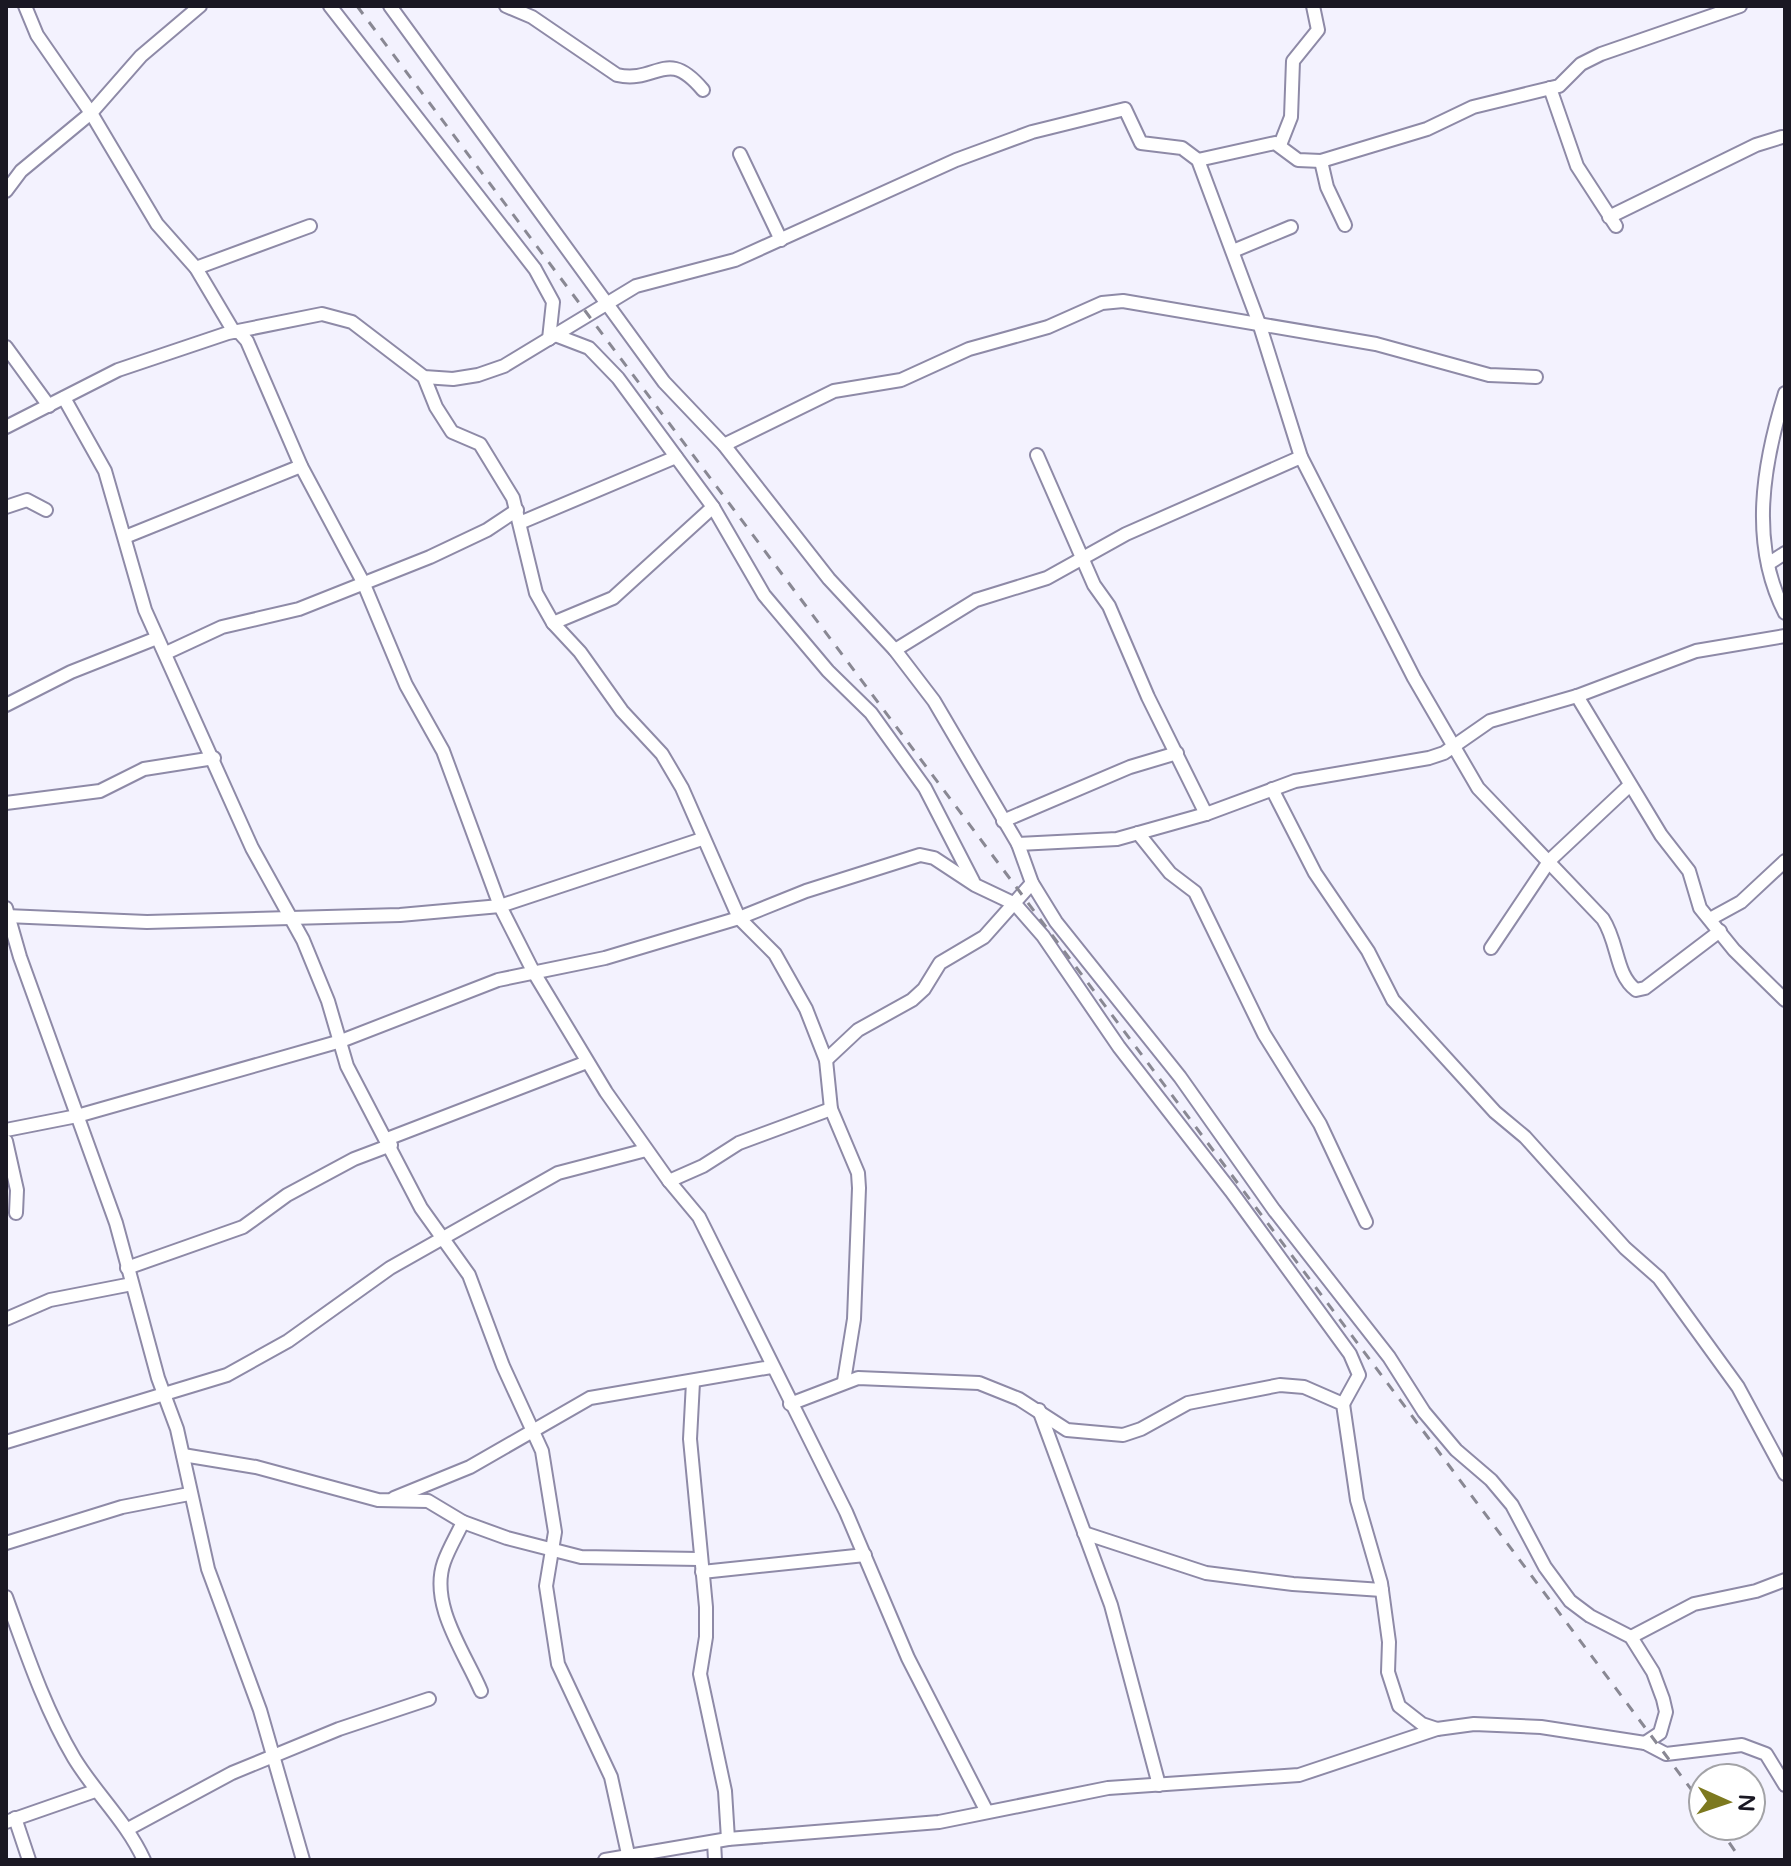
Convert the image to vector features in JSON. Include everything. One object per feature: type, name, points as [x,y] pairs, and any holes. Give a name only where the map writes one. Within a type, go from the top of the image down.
[{"type":"street","points":[[25,6],[37,35],[91,113],[157,224],[196,268],[237,332],[247,341],[301,466],[363,582],[406,685],[443,751],[500,906],[533,971],[587,1062],[646,1150],[699,1217],[865,1555],[908,1658],[986,1810]]},
{"type":"street","points":[[6,191],[21,171],[91,113],[141,56],[200,6]]},
{"type":"street","points":[[330,6],[535,269],[553,302],[552,337]]},
{"type":"street","points":[[390,6],[609,302],[664,382],[724,445],[829,579],[895,650],[934,701],[1018,844],[1032,883],[1056,922],[1175,1070],[1274,1210],[1389,1357],[1424,1412],[1456,1450],[1481,1470],[1512,1505],[1559,1587],[1580,1610],[1631,1637],[1653,1672],[1666,1712],[1660,1733],[1645,1743]]},
{"type":"street","points":[[506,6],[532,17],[617,75],[674,67],[690,76],[703,90]]},
{"type":"street","points":[[1280,145],[1291,117],[1293,61],[1318,30],[1313,6]]},
{"type":"street","points":[[1198,160],[1268,143],[1280,145],[1298,160],[1321,161],[1427,129],[1473,107],[1559,86],[1581,64],[1601,54],[1740,6]]},
{"type":"street","points":[[1550,88],[1577,166],[1612,222],[1756,145],[1782,137]]},
{"type":"street","points":[[424,377],[453,379],[504,366],[636,286],[735,260],[956,160],[1032,132],[1125,109],[1141,143],[1182,148],[1198,160],[1260,326],[1301,457],[1361,578],[1478,788],[1603,919],[1615,937],[1626,982],[1636,990],[1645,988],[1720,931]]},
{"type":"street","points":[[740,154],[781,240]]},
{"type":"street","points":[[1321,161],[1327,187],[1345,225]]},
{"type":"street","points":[[196,268],[310,226]]},
{"type":"street","points":[[1233,251],[1291,227]]},
{"type":"street","points":[[724,445],[834,391],[901,380],[956,354],[1010,335],[1048,327],[1102,303],[1123,301],[1376,344],[1489,375],[1536,377]]},
{"type":"street","points":[[6,427],[118,370],[237,332],[313,315],[338,316],[373,337],[424,377],[436,407],[452,432],[485,449],[519,516],[536,593],[553,623],[580,652],[622,711],[662,754],[682,788],[739,918],[775,954],[806,1009],[826,1060],[831,1109],[858,1173],[854,1319],[846,1348],[844,1381]]},
{"type":"street","points":[[552,337],[589,348],[598,356],[676,457],[713,507],[764,595],[828,671],[871,713],[925,788],[975,885]]},
{"type":"street","points":[[6,347],[49,406]]},
{"type":"street","points":[[1785,393],[1773,430],[1764,481],[1768,564],[1785,613]]},
{"type":"street","points":[[64,398],[105,471],[145,610],[252,848],[308,952],[360,1095],[389,1142],[421,1208],[469,1275],[503,1366],[542,1451],[553,1512],[554,1550],[546,1571],[546,1586],[558,1664],[611,1777],[628,1854]]},
{"type":"street","points":[[1037,455],[1206,814]]},
{"type":"street","points":[[166,653],[222,627],[299,609],[461,544],[519,516],[676,457]]},
{"type":"street","points":[[895,650],[976,600],[1047,578],[1126,534],[1301,457]]},
{"type":"street","points":[[125,537],[301,466]]},
{"type":"street","points":[[6,507],[27,500],[46,510]]},
{"type":"street","points":[[553,623],[623,590],[713,507]]},
{"type":"street","points":[[1768,564],[1785,553]]},
{"type":"street","points":[[1018,844],[1117,839],[1206,814],[1295,781],[1429,758],[1454,746],[1490,721],[1577,696],[1696,651],[1785,636]]},
{"type":"street","points":[[6,705],[81,668],[157,638]]},
{"type":"street","points":[[1577,696],[1630,785],[1689,871],[1700,908],[1766,985],[1785,1000]]},
{"type":"street","points":[[1003,821],[1130,767],[1177,753]]},
{"type":"street","points":[[6,803],[100,791],[144,769],[214,758]]},
{"type":"street","points":[[1491,948],[1550,860],[1630,785]]},
{"type":"street","points":[[1272,789],[1315,873],[1368,951],[1393,1000],[1495,1112],[1525,1137],[1616,1239],[1659,1278],[1738,1387],[1785,1474]]},
{"type":"street","points":[[1138,833],[1170,873],[1195,892],[1264,1034],[1320,1124],[1366,1222]]},
{"type":"street","points":[[303,1860],[260,1710],[215,1592],[189,1494],[183,1455],[116,1223],[7,913],[147,922],[400,915],[500,906],[702,839]]},
{"type":"street","points":[[6,1130],[77,1116],[341,1041],[498,980],[605,958],[739,918],[806,891],[920,855],[934,858],[975,885],[1015,904],[1043,936],[1119,1047],[1231,1191],[1350,1354],[1359,1375],[1343,1404],[1357,1500],[1382,1590],[1389,1642],[1388,1672],[1395,1697],[1414,1719],[1437,1729]]},
{"type":"street","points":[[1710,919],[1741,902],[1785,861]]},
{"type":"street","points":[[826,1060],[874,1019],[912,1000],[924,989],[940,963],[984,937],[1032,883]]},
{"type":"street","points":[[127,1268],[243,1227],[287,1195],[389,1142],[587,1062]]},
{"type":"street","points":[[669,1181],[703,1166],[739,1143],[831,1109]]},
{"type":"street","points":[[6,1141],[17,1190],[16,1213]]},
{"type":"street","points":[[6,1442],[164,1397],[227,1375],[288,1341],[363,1285],[558,1173],[646,1150]]},
{"type":"street","points":[[6,1319],[50,1300],[132,1284]]},
{"type":"street","points":[[389,1500],[470,1467],[590,1398],[771,1367]]},
{"type":"street","points":[[790,1404],[844,1381],[886,1377],[979,1383],[1039,1410],[1067,1430],[1123,1435],[1141,1429],[1188,1403],[1280,1385],[1304,1387],[1343,1404]]},
{"type":"street","points":[[693,1382],[690,1439],[706,1637],[700,1674],[725,1791],[728,1839]]},
{"type":"street","points":[[1039,1410],[1122,1641],[1159,1785]]},
{"type":"street","points":[[183,1455],[245,1464],[389,1500],[428,1501],[463,1522],[581,1557],[700,1565],[865,1555]]},
{"type":"street","points":[[6,1543],[122,1507],[189,1494]]},
{"type":"street","points":[[463,1522],[443,1564],[443,1594],[446,1618],[481,1691]]},
{"type":"street","points":[[1084,1533],[1206,1573],[1252,1580],[1382,1590]]},
{"type":"street","points":[[1631,1637],[1694,1604],[1756,1591],[1785,1580]]},
{"type":"street","points":[[6,1597],[53,1719],[95,1791],[128,1829],[144,1860]]},
{"type":"street","points":[[128,1829],[232,1773],[339,1729],[429,1699]]},
{"type":"street","points":[[605,1860],[728,1839],[939,1822],[986,1810],[1108,1788],[1299,1775],[1437,1729],[1501,1724],[1645,1743],[1666,1754],[1725,1745],[1755,1748],[1770,1758],[1785,1785]]},
{"type":"street","points":[[29,1860],[11,1820],[95,1791]]},
{"type":"street","points":[[714,1842],[715,1860]]},
{"type":"railway","points":[[357,6],[1687,1784]]},
{"type":"railway","points":[[1729,1842],[1741,1860]]}]
